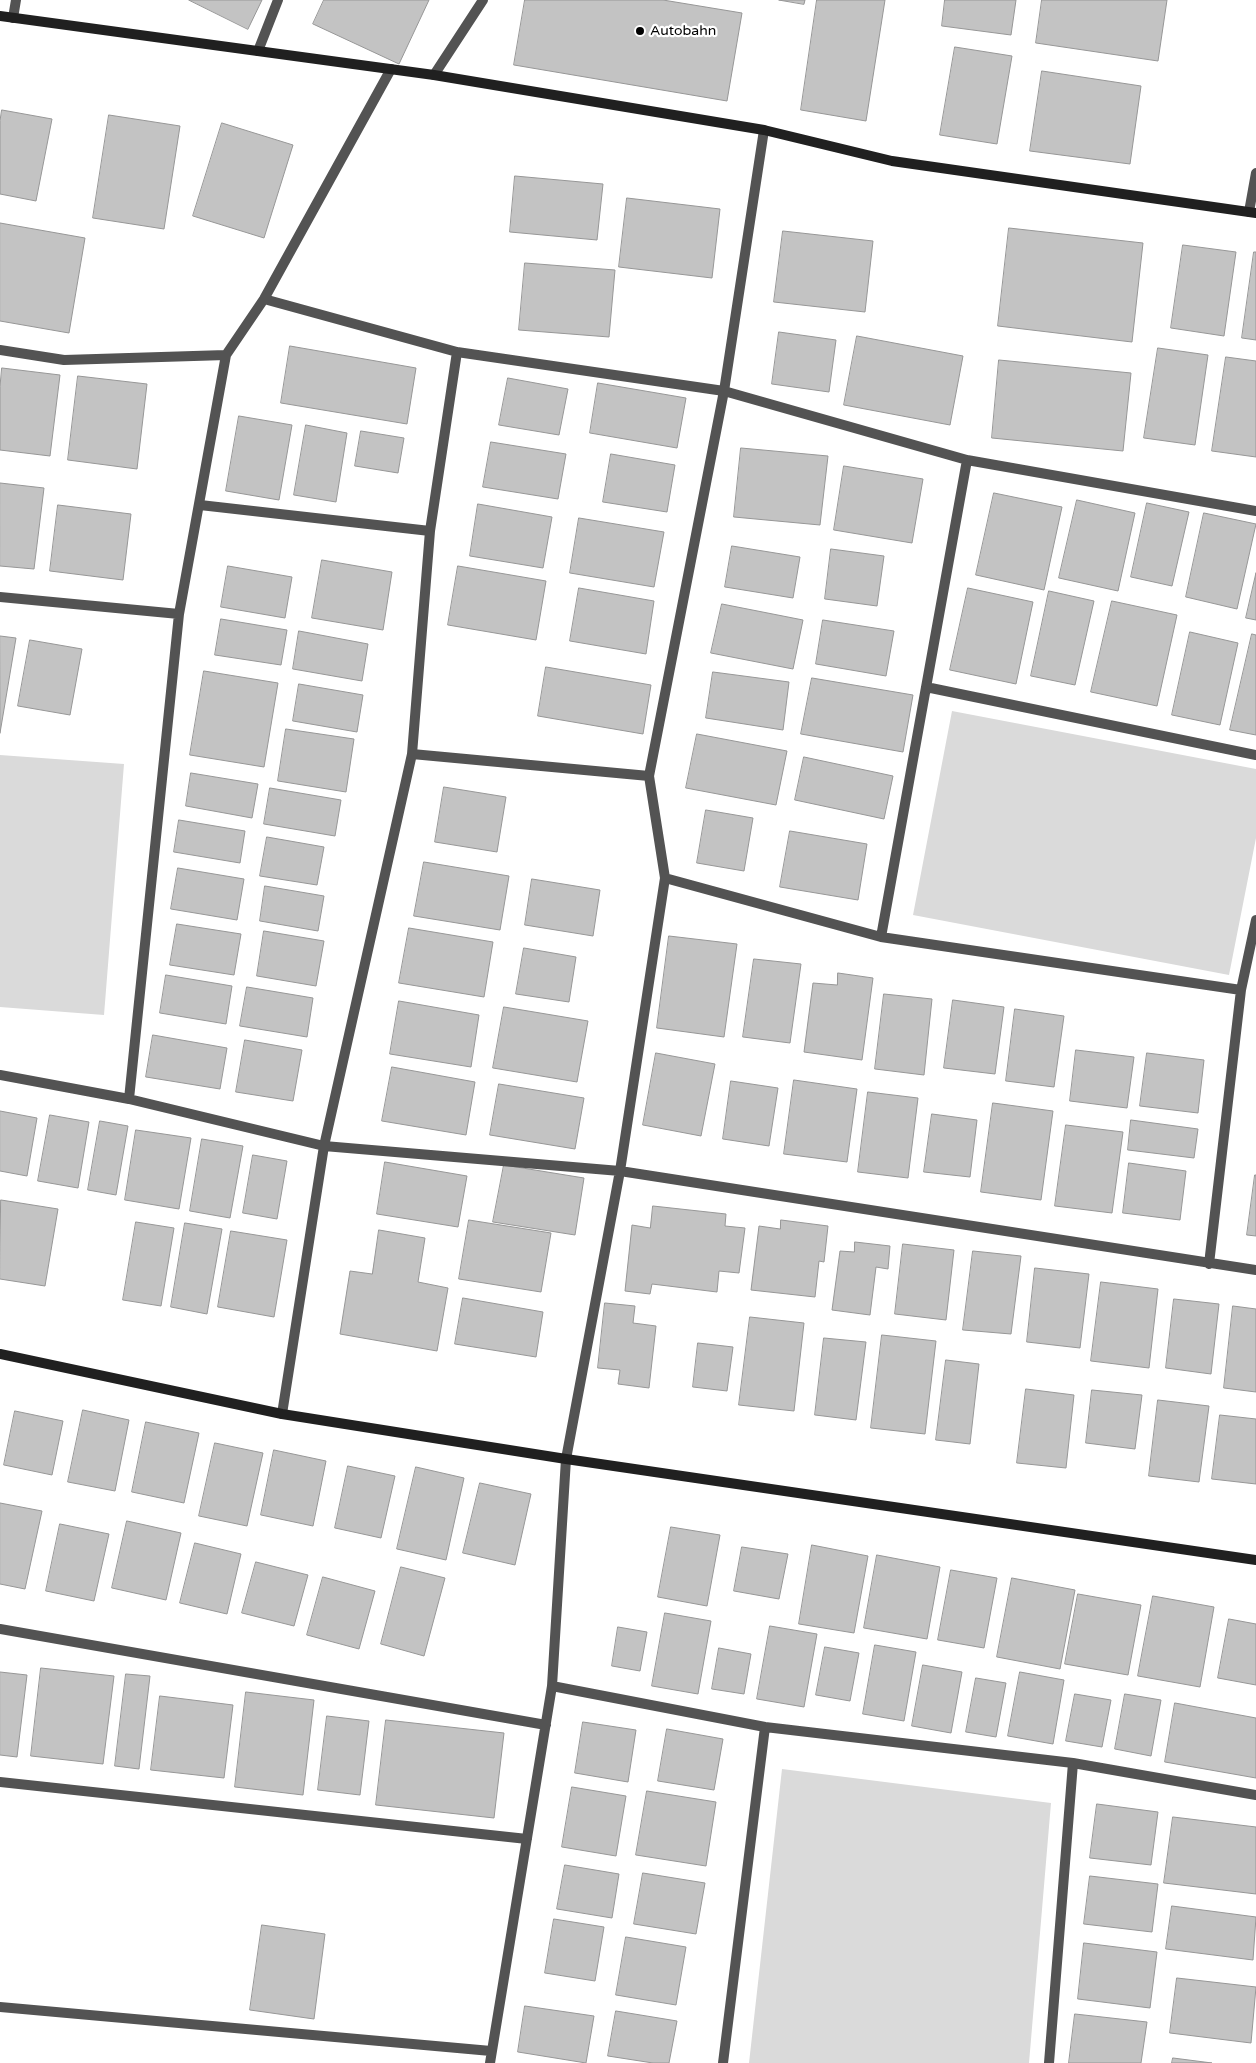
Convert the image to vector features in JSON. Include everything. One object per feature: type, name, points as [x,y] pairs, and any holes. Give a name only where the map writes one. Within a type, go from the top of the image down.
[{"type":"street","points":[[13,18],[16,0]]},
{"type":"street","points":[[258,51],[278,0]]},
{"type":"street","points":[[434,75],[483,0]]},
{"type":"street","points":[[0,16],[434,75],[764,130],[892,161],[1252,212],[1256,173]]},
{"type":"street","points":[[129,1099],[179,614],[226,356],[264,299],[391,69]]},
{"type":"street","points":[[490,2063],[552,1686],[566,1459],[620,1171],[666,878],[649,776],[724,391],[764,130]]},
{"type":"street","points":[[264,299],[457,352],[724,391],[967,460],[1256,511]]},
{"type":"street","points":[[0,350],[64,360],[226,356]]},
{"type":"street","points":[[282,1414],[324,1146],[412,754],[430,532],[457,352]]},
{"type":"street","points":[[881,937],[967,460]]},
{"type":"street","points":[[200,505],[430,532]]},
{"type":"street","points":[[0,597],[179,614]]},
{"type":"street","points":[[926,687],[1256,755]]},
{"type":"street","points":[[412,754],[649,776]]},
{"type":"street","points":[[666,878],[881,937],[1241,990]]},
{"type":"street","points":[[1209,1264],[1241,990],[1256,920]]},
{"type":"street","points":[[0,1074],[129,1099],[324,1146],[620,1171],[1256,1270]]},
{"type":"street","points":[[0,1354],[282,1414],[566,1459],[1256,1560]]},
{"type":"street","points":[[0,1630],[546,1725]]},
{"type":"street","points":[[552,1686],[765,1726],[1073,1763],[1256,1795]]},
{"type":"street","points":[[723,2063],[765,1726]]},
{"type":"street","points":[[1049,2063],[1073,1763]]},
{"type":"street","points":[[0,1782],[527,1839]]},
{"type":"street","points":[[0,2006],[491,2051]]},
{"type":"shaded area","points":[[952,711],[1256,769],[1256,838],[1229,975],[913,915]]},
{"type":"shaded area","points":[[0,755],[124,764],[104,1015],[0,1007]]},
{"type":"shaded area","points":[[782,1769],[1051,1803],[1029,2063],[749,2063]]},
{"type":"building","points":[[189,0],[262,0],[248,29]]},
{"type":"building","points":[[324,0],[429,0],[399,64],[313,24]]},
{"type":"building","points":[[525,0],[663,0],[742,13],[727,101],[514,65]]},
{"type":"building","points":[[779,0],[805,0],[804,4]]},
{"type":"building","points":[[817,0],[885,0],[866,121],[801,110]]},
{"type":"building","points":[[945,0],[1016,0],[1011,35],[942,26]]},
{"type":"building","points":[[1042,0],[1167,0],[1158,61],[1036,43]]},
{"type":"building","points":[[955,47],[1012,56],[997,144],[940,135]]},
{"type":"building","points":[[1042,71],[1141,86],[1130,164],[1030,151]]},
{"type":"building","points":[[2,110],[52,119],[36,201],[0,194],[0,121]]},
{"type":"building","points":[[109,115],[180,126],[164,229],[93,218]]},
{"type":"building","points":[[222,123],[293,145],[264,238],[193,216]]},
{"type":"building","points":[[515,176],[603,184],[597,240],[510,232]]},
{"type":"building","points":[[627,198],[720,209],[712,278],[619,267]]},
{"type":"building","points":[[0,223],[85,238],[69,333],[0,321]]},
{"type":"building","points":[[1009,228],[1143,243],[1132,342],[998,326]]},
{"type":"building","points":[[783,231],[873,241],[865,312],[774,302]]},
{"type":"building","points":[[1183,245],[1236,252],[1224,336],[1171,328]]},
{"type":"building","points":[[1254,252],[1256,252],[1256,340],[1242,338]]},
{"type":"building","points":[[525,263],[615,270],[609,337],[519,330]]},
{"type":"building","points":[[779,332],[836,340],[829,392],[772,384]]},
{"type":"building","points":[[857,336],[963,356],[950,425],[844,405]]},
{"type":"building","points":[[290,346],[416,368],[407,424],[281,403]]},
{"type":"building","points":[[1158,348],[1208,355],[1195,445],[1144,438]]},
{"type":"building","points":[[1226,357],[1256,361],[1256,457],[1212,451]]},
{"type":"building","points":[[999,360],[1131,373],[1123,451],[992,438]]},
{"type":"building","points":[[2,368],[60,375],[50,456],[0,450],[0,387]]},
{"type":"building","points":[[78,376],[147,384],[137,469],[68,460]]},
{"type":"building","points":[[508,378],[568,389],[559,435],[499,425]]},
{"type":"building","points":[[598,383],[686,398],[677,448],[590,433]]},
{"type":"building","points":[[239,416],[292,425],[279,500],[226,491]]},
{"type":"building","points":[[306,425],[347,433],[336,502],[294,495]]},
{"type":"building","points":[[361,431],[404,438],[398,473],[355,466]]},
{"type":"building","points":[[491,442],[566,454],[558,499],[483,487]]},
{"type":"building","points":[[741,448],[828,456],[820,525],[734,517]]},
{"type":"building","points":[[611,454],[675,465],[667,512],[603,502]]},
{"type":"building","points":[[844,466],[923,479],[912,543],[834,530]]},
{"type":"building","points":[[0,483],[44,488],[34,569],[0,566]]},
{"type":"building","points":[[994,493],[1062,507],[1044,590],[976,575]]},
{"type":"building","points":[[1077,500],[1135,513],[1118,591],[1059,578]]},
{"type":"building","points":[[1147,503],[1189,512],[1172,586],[1131,577]]},
{"type":"building","points":[[478,504],[552,517],[543,568],[470,556]]},
{"type":"building","points":[[58,505],[131,514],[123,580],[50,571]]},
{"type":"building","points":[[1204,513],[1256,524],[1237,609],[1186,597]]},
{"type":"building","points":[[579,518],[664,532],[654,587],[570,573]]},
{"type":"building","points":[[732,546],[800,557],[793,598],[725,587]]},
{"type":"building","points":[[831,549],[884,556],[877,606],[825,599]]},
{"type":"building","points":[[322,560],[392,572],[383,630],[312,618]]},
{"type":"building","points":[[228,566],[292,577],[285,618],[221,607]]},
{"type":"building","points":[[458,566],[546,581],[536,640],[448,625]]},
{"type":"building","points":[[1256,573],[1256,620],[1246,618]]},
{"type":"building","points":[[579,588],[654,601],[646,654],[570,641]]},
{"type":"building","points":[[968,588],[1033,602],[1016,684],[950,670]]},
{"type":"building","points":[[1049,591],[1094,601],[1075,685],[1031,676]]},
{"type":"building","points":[[1112,601],[1177,615],[1157,706],[1091,692]]},
{"type":"building","points":[[722,604],[803,620],[793,669],[711,653]]},
{"type":"building","points":[[221,619],[287,630],[281,665],[215,655]]},
{"type":"building","points":[[823,620],[894,631],[886,676],[816,664]]},
{"type":"building","points":[[299,631],[368,644],[362,681],[293,669]]},
{"type":"building","points":[[1190,632],[1238,643],[1220,725],[1172,715]]},
{"type":"building","points":[[1252,634],[1256,635],[1256,735],[1230,730]]},
{"type":"building","points":[[0,636],[16,638],[0,733]]},
{"type":"building","points":[[30,640],[82,649],[70,715],[18,706]]},
{"type":"building","points":[[546,667],[651,685],[643,734],[538,716]]},
{"type":"building","points":[[204,671],[278,683],[264,767],[190,755]]},
{"type":"building","points":[[713,672],[789,682],[783,730],[706,718]]},
{"type":"building","points":[[812,678],[913,695],[903,752],[801,734]]},
{"type":"building","points":[[299,684],[363,695],[357,732],[293,721]]},
{"type":"building","points":[[286,729],[354,739],[346,792],[278,781]]},
{"type":"building","points":[[697,734],[787,751],[776,805],[686,788]]},
{"type":"building","points":[[804,757],[893,776],[884,819],[795,800]]},
{"type":"building","points":[[191,773],[258,784],[252,818],[186,806]]},
{"type":"building","points":[[444,787],[506,797],[497,852],[435,842]]},
{"type":"building","points":[[270,788],[341,800],[335,836],[264,824]]},
{"type":"building","points":[[706,810],[753,818],[744,871],[697,863]]},
{"type":"building","points":[[179,820],[245,831],[240,863],[174,852]]},
{"type":"building","points":[[790,831],[867,844],[858,900],[780,887]]},
{"type":"building","points":[[267,837],[324,847],[317,885],[260,876]]},
{"type":"building","points":[[424,862],[509,876],[500,930],[414,916]]},
{"type":"building","points":[[178,868],[244,879],[237,920],[171,909]]},
{"type":"building","points":[[532,879],[600,890],[593,936],[525,925]]},
{"type":"building","points":[[265,886],[324,896],[318,931],[260,921]]},
{"type":"building","points":[[177,924],[241,934],[234,975],[170,965]]},
{"type":"building","points":[[409,928],[493,942],[484,997],[399,983]]},
{"type":"building","points":[[264,931],[324,941],[316,986],[257,976]]},
{"type":"building","points":[[669,936],[737,944],[724,1037],[657,1028]]},
{"type":"building","points":[[524,948],[576,957],[569,1002],[516,994]]},
{"type":"building","points":[[754,959],[801,964],[790,1043],[743,1037]]},
{"type":"building","points":[[838,973],[873,978],[862,1060],[804,1052],[813,983],[837,985]]},
{"type":"building","points":[[166,975],[232,986],[226,1024],[160,1013]]},
{"type":"building","points":[[247,987],[313,998],[307,1037],[240,1026]]},
{"type":"building","points":[[884,994],[932,999],[924,1075],[875,1069]]},
{"type":"building","points":[[953,1000],[1004,1007],[995,1074],[944,1068]]},
{"type":"building","points":[[399,1001],[479,1015],[471,1067],[390,1054]]},
{"type":"building","points":[[504,1007],[588,1021],[577,1082],[493,1068]]},
{"type":"building","points":[[1015,1009],[1064,1016],[1054,1087],[1006,1081]]},
{"type":"building","points":[[153,1035],[227,1048],[220,1089],[146,1077]]},
{"type":"building","points":[[245,1040],[302,1050],[293,1101],[236,1092]]},
{"type":"building","points":[[1076,1050],[1134,1057],[1127,1108],[1070,1101]]},
{"type":"building","points":[[656,1053],[715,1064],[701,1136],[643,1125]]},
{"type":"building","points":[[1147,1053],[1204,1060],[1198,1113],[1140,1106]]},
{"type":"building","points":[[392,1067],[475,1082],[466,1135],[382,1121]]},
{"type":"building","points":[[794,1080],[857,1089],[847,1162],[784,1154]]},
{"type":"building","points":[[731,1081],[778,1088],[769,1146],[723,1139]]},
{"type":"building","points":[[499,1084],[584,1098],[575,1149],[490,1135]]},
{"type":"building","points":[[868,1092],[918,1098],[908,1178],[858,1172]]},
{"type":"building","points":[[993,1103],[1053,1111],[1041,1200],[981,1192]]},
{"type":"building","points":[[0,1111],[37,1118],[27,1176],[0,1171]]},
{"type":"building","points":[[932,1114],[977,1120],[970,1177],[924,1172]]},
{"type":"building","points":[[50,1115],[89,1122],[78,1188],[38,1181]]},
{"type":"building","points":[[1131,1120],[1198,1129],[1194,1158],[1128,1150]]},
{"type":"building","points":[[100,1121],[128,1126],[116,1195],[88,1190]]},
{"type":"building","points":[[1066,1125],[1123,1132],[1112,1213],[1055,1206]]},
{"type":"building","points":[[136,1130],[191,1138],[179,1209],[125,1200]]},
{"type":"building","points":[[202,1139],[243,1146],[230,1218],[190,1211]]},
{"type":"building","points":[[253,1155],[287,1161],[277,1219],[243,1213]]},
{"type":"building","points":[[385,1162],[467,1176],[458,1227],[377,1214]]},
{"type":"building","points":[[1129,1163],[1186,1171],[1180,1220],[1123,1213]]},
{"type":"building","points":[[504,1165],[584,1178],[575,1235],[493,1222]]},
{"type":"building","points":[[1256,1175],[1256,1236],[1247,1235]]},
{"type":"building","points":[[1,1200],[58,1209],[45,1286],[0,1279]]},
{"type":"building","points":[[653,1206],[726,1214],[725,1226],[745,1228],[739,1273],[719,1271],[717,1292],[652,1284],[650,1294],[625,1291],[632,1225],[650,1228]]},
{"type":"building","points":[[469,1220],[551,1233],[541,1292],[459,1279]]},
{"type":"building","points":[[781,1220],[828,1226],[824,1262],[819,1261],[815,1297],[751,1290],[759,1226],[780,1229]]},
{"type":"building","points":[[136,1222],[174,1228],[161,1306],[123,1300]]},
{"type":"building","points":[[185,1223],[222,1229],[207,1314],[171,1307]]},
{"type":"building","points":[[379,1230],[425,1238],[418,1282],[448,1288],[437,1351],[340,1334],[350,1271],[372,1274]]},
{"type":"building","points":[[231,1231],[287,1240],[274,1317],[218,1307]]},
{"type":"building","points":[[855,1242],[890,1246],[888,1269],[876,1267],[870,1315],[832,1310],[840,1251],[854,1252]]},
{"type":"building","points":[[903,1244],[954,1250],[946,1320],[895,1314]]},
{"type":"building","points":[[973,1251],[1021,1256],[1011,1334],[963,1330]]},
{"type":"building","points":[[1035,1268],[1089,1274],[1080,1348],[1027,1342]]},
{"type":"building","points":[[1101,1282],[1158,1289],[1149,1368],[1091,1361]]},
{"type":"building","points":[[463,1298],[543,1312],[536,1357],[455,1344]]},
{"type":"building","points":[[1174,1299],[1219,1304],[1211,1374],[1166,1368]]},
{"type":"building","points":[[605,1303],[635,1306],[633,1323],[656,1326],[649,1388],[618,1384],[620,1370],[598,1368]]},
{"type":"building","points":[[1233,1306],[1256,1309],[1256,1392],[1224,1388]]},
{"type":"building","points":[[750,1317],[804,1323],[794,1411],[739,1405]]},
{"type":"building","points":[[882,1335],[936,1341],[925,1434],[871,1428]]},
{"type":"building","points":[[824,1338],[866,1342],[856,1420],[815,1415]]},
{"type":"building","points":[[698,1343],[733,1347],[727,1391],[693,1387]]},
{"type":"building","points":[[946,1360],[979,1364],[970,1444],[936,1440]]},
{"type":"building","points":[[1026,1389],[1074,1395],[1066,1468],[1017,1463]]},
{"type":"building","points":[[1092,1390],[1142,1395],[1135,1449],[1086,1443]]},
{"type":"building","points":[[1158,1400],[1209,1406],[1199,1482],[1149,1476]]},
{"type":"building","points":[[83,1410],[129,1420],[115,1491],[68,1482]]},
{"type":"building","points":[[15,1411],[63,1421],[52,1475],[4,1465]]},
{"type":"building","points":[[1220,1415],[1256,1419],[1256,1484],[1212,1479]]},
{"type":"building","points":[[146,1422],[199,1433],[184,1503],[132,1492]]},
{"type":"building","points":[[215,1443],[263,1453],[247,1526],[199,1516]]},
{"type":"building","points":[[274,1450],[326,1461],[313,1526],[261,1515]]},
{"type":"building","points":[[348,1466],[395,1476],[381,1538],[335,1528]]},
{"type":"building","points":[[416,1467],[464,1478],[446,1560],[397,1549]]},
{"type":"building","points":[[480,1483],[531,1494],[515,1565],[463,1553]]},
{"type":"building","points":[[0,1503],[42,1511],[25,1589],[0,1584]]},
{"type":"building","points":[[127,1521],[181,1533],[166,1600],[112,1588]]},
{"type":"building","points":[[60,1524],[109,1534],[94,1601],[46,1591]]},
{"type":"building","points":[[671,1527],[720,1535],[707,1606],[658,1597]]},
{"type":"building","points":[[195,1543],[241,1554],[227,1614],[180,1603]]},
{"type":"building","points":[[812,1545],[868,1556],[854,1633],[799,1624]]},
{"type":"building","points":[[742,1547],[788,1554],[779,1599],[734,1591]]},
{"type":"building","points":[[877,1555],[940,1567],[927,1639],[864,1628]]},
{"type":"building","points":[[256,1562],[308,1575],[294,1626],[242,1613]]},
{"type":"building","points":[[401,1567],[445,1578],[424,1656],[381,1644]]},
{"type":"building","points":[[951,1570],[997,1578],[984,1648],[938,1640]]},
{"type":"building","points":[[323,1577],[375,1591],[359,1649],[307,1635]]},
{"type":"building","points":[[1012,1578],[1075,1590],[1060,1669],[997,1657]]},
{"type":"building","points":[[1078,1594],[1141,1605],[1128,1675],[1065,1664]]},
{"type":"building","points":[[1153,1596],[1214,1607],[1200,1687],[1138,1676]]},
{"type":"building","points":[[665,1613],[711,1621],[698,1694],[652,1686]]},
{"type":"building","points":[[1229,1619],[1256,1624],[1256,1685],[1218,1678]]},
{"type":"building","points":[[770,1626],[817,1634],[804,1707],[757,1699]]},
{"type":"building","points":[[618,1627],[647,1632],[640,1671],[612,1666]]},
{"type":"building","points":[[875,1645],[916,1652],[904,1721],[863,1714]]},
{"type":"building","points":[[825,1647],[859,1653],[850,1701],[816,1695]]},
{"type":"building","points":[[719,1648],[751,1654],[744,1694],[712,1689]]},
{"type":"building","points":[[923,1665],[962,1672],[951,1733],[912,1726]]},
{"type":"building","points":[[41,1668],[114,1676],[103,1764],[31,1756]]},
{"type":"building","points":[[0,1672],[27,1675],[17,1757],[0,1755]]},
{"type":"building","points":[[1020,1672],[1064,1680],[1053,1744],[1008,1736]]},
{"type":"building","points":[[126,1674],[150,1676],[139,1769],[115,1766]]},
{"type":"building","points":[[976,1678],[1006,1683],[996,1737],[966,1732]]},
{"type":"building","points":[[246,1692],[314,1700],[303,1795],[235,1787]]},
{"type":"building","points":[[1075,1694],[1111,1700],[1102,1747],[1066,1741]]},
{"type":"building","points":[[1125,1694],[1161,1700],[1151,1756],[1115,1749]]},
{"type":"building","points":[[160,1696],[233,1705],[224,1778],[151,1770]]},
{"type":"building","points":[[1175,1703],[1256,1718],[1256,1778],[1165,1762]]},
{"type":"building","points":[[327,1716],[369,1721],[360,1795],[318,1790]]},
{"type":"building","points":[[386,1720],[504,1733],[494,1818],[376,1805]]},
{"type":"building","points":[[583,1722],[636,1730],[628,1782],[575,1773]]},
{"type":"building","points":[[667,1729],[723,1739],[714,1790],[658,1781]]},
{"type":"building","points":[[572,1787],[626,1796],[616,1856],[562,1847]]},
{"type":"building","points":[[647,1791],[716,1802],[706,1866],[636,1855]]},
{"type":"building","points":[[1097,1804],[1158,1812],[1151,1865],[1090,1858]]},
{"type":"building","points":[[1173,1817],[1256,1827],[1256,1894],[1164,1883]]},
{"type":"building","points":[[565,1865],[619,1874],[612,1918],[557,1909]]},
{"type":"building","points":[[643,1873],[705,1883],[696,1934],[634,1924]]},
{"type":"building","points":[[1090,1876],[1158,1884],[1152,1932],[1084,1924]]},
{"type":"building","points":[[1172,1906],[1256,1917],[1253,1960],[1166,1949]]},
{"type":"building","points":[[554,1919],[604,1927],[595,1981],[545,1973]]},
{"type":"building","points":[[262,1925],[325,1934],[314,2019],[250,2010]]},
{"type":"building","points":[[626,1937],[686,1947],[676,2005],[616,1995]]},
{"type":"building","points":[[1084,1943],[1157,1952],[1150,2008],[1078,1999]]},
{"type":"building","points":[[1177,1978],[1256,1987],[1251,2043],[1170,2033]]},
{"type":"building","points":[[525,2006],[594,2016],[586,2063],[518,2052]]},
{"type":"building","points":[[616,2011],[677,2021],[669,2063],[653,2063],[608,2056]]},
{"type":"building","points":[[1075,2014],[1147,2022],[1141,2063],[1069,2063]]},
{"type":"building","points":[[1173,2058],[1212,2063],[1172,2063]]},
{"type":"place","name":"Autobahn","points":[[640,31]]}]
